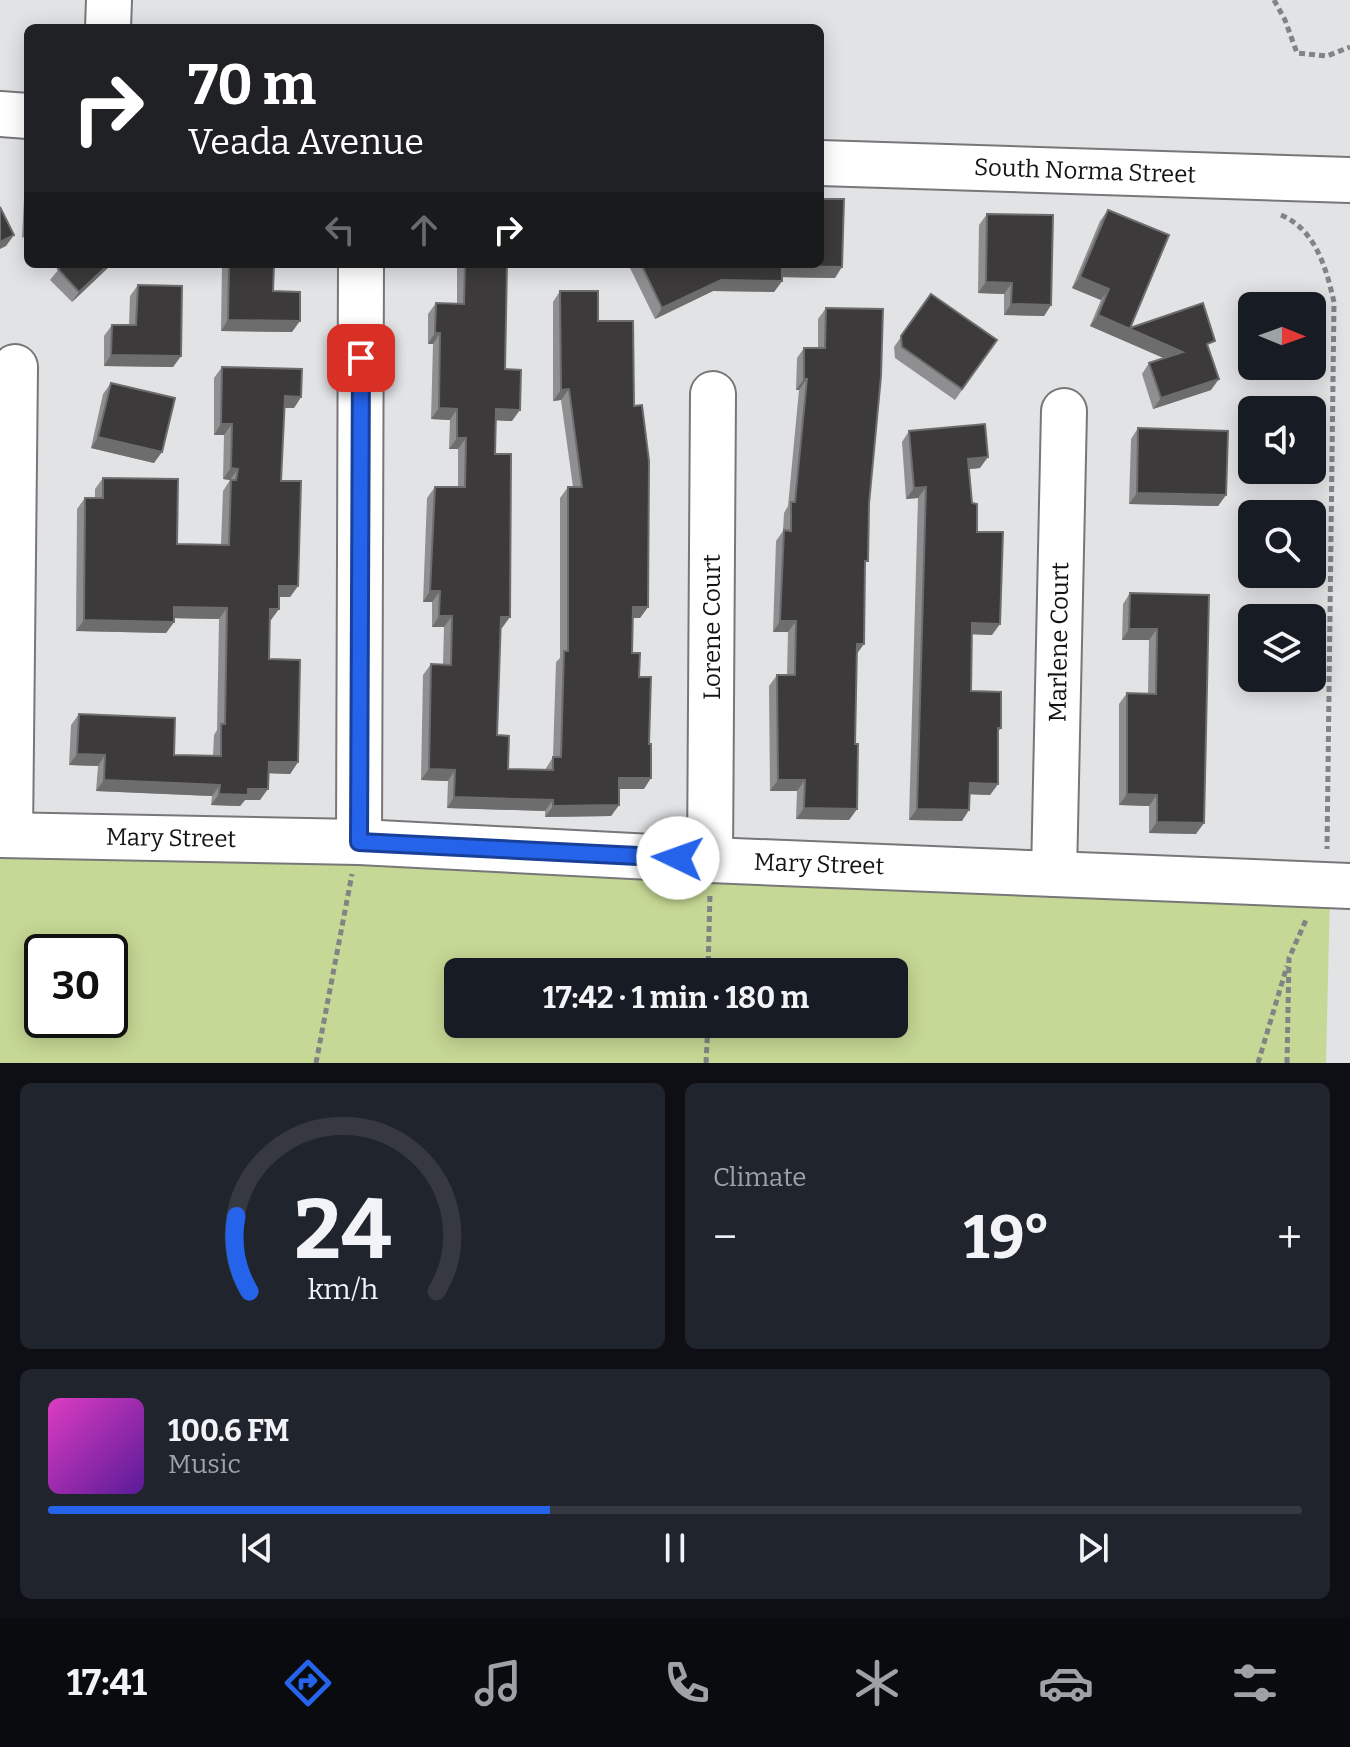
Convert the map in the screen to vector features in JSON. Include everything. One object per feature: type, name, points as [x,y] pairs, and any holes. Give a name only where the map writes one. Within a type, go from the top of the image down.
[{"type":"street","points":[[108,24],[109,0]]},
{"type":"street","points":[[0,114],[24,116]]},
{"type":"street","name":"South Norma Street","points":[[824,163],[1350,180]]},
{"type":"street","points":[[359,842],[361,268]]},
{"type":"street","points":[[5,835],[15,367]]},
{"type":"street","name":"Lorene Court","points":[[710,860],[713,394]]},
{"type":"street","name":"Marlene Court","points":[[1054,874],[1064,411]]},
{"type":"street","name":"Mary Street","points":[[5,835],[359,842],[1334,886]]},
{"type":"path","points":[[1274,0],[1297,53],[1327,56],[1350,47]]},
{"type":"path","points":[[1258,1063],[1289,958],[1334,886],[1327,858],[1334,302],[1325,263],[1309,238],[1291,220],[1269,210]]},
{"type":"path","points":[[316,1063],[359,842]]},
{"type":"path","points":[[708,958],[710,860]]},
{"type":"path","points":[[1287,1063],[1289,958]]},
{"type":"path","points":[[706,1063],[707,1038]]},
{"type":"green space","points":[[0,843],[1330,894],[1326,1063],[0,1063]]},
{"type":"building","points":[[824,199],[844,199],[842,267],[824,267]]},
{"type":"building","points":[[0,207],[14,235],[0,242]]},
{"type":"building","points":[[1108,210],[1169,235],[1130,328],[1203,303],[1215,341],[1207,344],[1219,379],[1161,398],[1149,363],[1183,352],[1098,315],[1109,289],[1080,277]]},
{"type":"building","points":[[987,214],[1053,215],[1051,305],[1011,304],[1012,283],[986,282]]},
{"type":"building","points":[[59,268],[105,268],[79,292]]},
{"type":"building","points":[[229,268],[274,268],[273,291],[300,292],[300,321],[228,320]]},
{"type":"building","points":[[465,268],[507,268],[505,369],[521,370],[520,410],[496,409],[495,454],[511,454],[510,617],[501,617],[497,735],[509,736],[508,769],[553,770],[553,757],[561,757],[564,651],[568,651],[568,487],[582,487],[569,389],[561,390],[560,291],[598,291],[598,321],[633,321],[634,406],[642,405],[649,461],[648,607],[633,607],[632,653],[640,653],[639,677],[651,677],[651,778],[619,778],[619,805],[553,806],[553,800],[454,797],[455,770],[429,769],[431,664],[451,665],[452,616],[439,616],[440,591],[430,591],[435,487],[465,487],[466,438],[457,438],[457,409],[439,408],[440,333],[435,333],[436,303],[464,304]]},
{"type":"building","points":[[643,268],[782,268],[782,281],[721,280],[662,308]]},
{"type":"building","points":[[138,285],[182,286],[181,356],[111,355],[112,325],[136,325]]},
{"type":"building","points":[[931,294],[997,340],[962,389],[902,347],[901,336]]},
{"type":"building","points":[[826,308],[883,309],[868,561],[865,561],[864,644],[857,644],[857,809],[804,808],[805,780],[778,780],[777,675],[795,675],[796,621],[780,621],[784,530],[791,531],[791,502],[795,502],[807,379],[804,379],[804,348],[825,348]]},
{"type":"building","points":[[222,367],[302,369],[301,397],[285,396],[281,481],[301,481],[298,586],[279,586],[279,609],[270,609],[269,659],[300,660],[298,762],[269,762],[268,789],[248,789],[248,795],[219,794],[220,785],[104,780],[105,755],[77,754],[79,714],[175,718],[174,755],[221,756],[221,724],[225,724],[227,608],[174,607],[174,622],[84,620],[85,498],[103,498],[103,478],[178,479],[177,544],[229,545],[231,480],[236,480],[238,469],[231,468],[232,424],[221,424]]},
{"type":"building","points":[[111,383],[175,398],[162,452],[98,437]]},
{"type":"building","points":[[985,424],[988,457],[968,459],[972,503],[977,504],[977,532],[1003,532],[1000,624],[972,623],[971,691],[1001,692],[998,784],[970,783],[969,810],[917,809],[926,487],[914,488],[909,431]]},
{"type":"building","points":[[1138,428],[1228,431],[1226,495],[1137,493]]},
{"type":"building","points":[[1130,593],[1209,595],[1204,823],[1157,822],[1157,795],[1127,794],[1127,693],[1156,694],[1157,629],[1129,629]]},
{"type":"route","points":[[361,358],[359,842],[678,858]]}]
